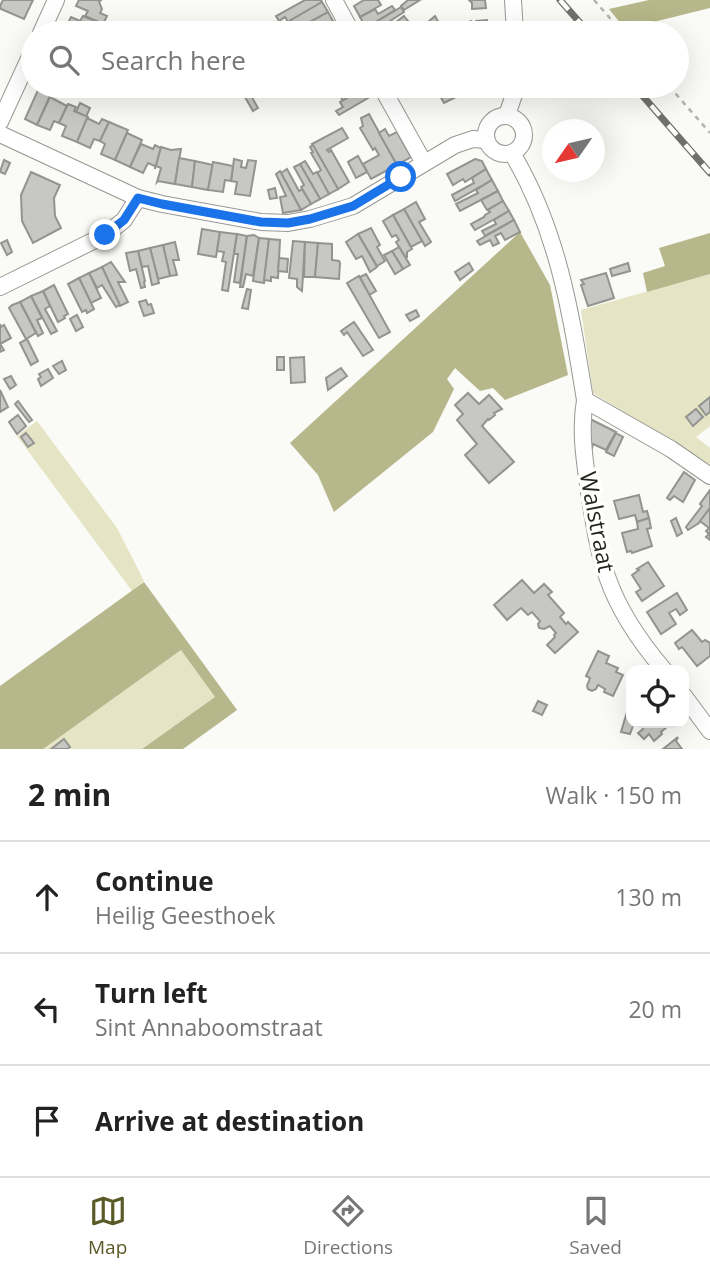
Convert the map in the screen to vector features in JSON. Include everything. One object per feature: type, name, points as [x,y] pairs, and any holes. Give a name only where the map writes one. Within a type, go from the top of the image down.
[{"type":"street","points":[[46,21],[56,0]]},
{"type":"street","points":[[334,0],[345,21]]},
{"type":"street","points":[[513,0],[514,21]]},
{"type":"street","points":[[0,122],[21,76]]},
{"type":"street","points":[[388,98],[424,163]]},
{"type":"street","points":[[507,115],[513,98]]},
{"type":"street","points":[[507,115],[517,120],[523,129],[523,140],[512,153],[498,153],[489,146],[486,132],[488,124],[499,116],[507,115]]},
{"type":"street","points":[[0,134],[138,198],[261,222],[288,223],[353,206],[455,145],[473,139],[486,140]]},
{"type":"street","name":"Walstraat","points":[[512,153],[537,202],[566,289],[584,400],[582,438],[594,528],[608,579],[625,615],[660,665]]},
{"type":"street","points":[[0,287],[105,235],[124,220],[138,198]]},
{"type":"street","points":[[584,400],[671,449],[710,476]]},
{"type":"street","points":[[689,703],[710,731]]},
{"type":"path","points":[[594,0],[612,21]]},
{"type":"path","points":[[679,98],[710,133]]},
{"type":"green space","points":[[649,0],[710,0],[710,8],[657,21],[619,21],[609,9]]},
{"type":"green space","points":[[520,232],[550,285],[568,375],[505,400],[493,388],[480,391],[455,368],[447,379],[454,389],[433,432],[334,512],[318,475],[290,443]]},
{"type":"green space","points":[[710,233],[710,274],[647,292],[643,273],[665,266],[659,248]]},
{"type":"green space","points":[[710,274],[710,426],[696,437],[710,448],[710,468],[593,393],[581,310]]},
{"type":"green space","points":[[37,421],[117,528],[144,581],[132,591],[17,436]]},
{"type":"green space","points":[[144,582],[237,710],[183,749],[142,749],[215,697],[181,650],[43,749],[0,749],[0,686]]},
{"type":"green space","points":[[181,650],[215,697],[142,749],[43,749]]},
{"type":"building","points":[[3,0],[33,0],[24,19],[1,9]]},
{"type":"building","points":[[79,0],[101,0],[100,13],[107,16],[104,21],[96,21],[85,16],[88,11],[76,6]]},
{"type":"building","points":[[305,0],[322,2],[290,21],[285,17],[279,21],[276,16]]},
{"type":"building","points":[[364,0],[378,0],[381,5],[360,17],[354,6]]},
{"type":"building","points":[[408,0],[420,0],[404,10],[401,6]]},
{"type":"building","points":[[469,0],[485,0],[486,8],[472,9]]},
{"type":"building","points":[[322,2],[328,12],[312,21],[291,20]]},
{"type":"building","points":[[392,6],[395,10],[377,21],[362,21],[360,17],[375,9],[378,14]]},
{"type":"building","points":[[401,7],[404,12],[390,21],[378,21]]},
{"type":"building","points":[[328,12],[333,21],[311,21]]},
{"type":"building","points":[[83,16],[96,21],[80,21]]},
{"type":"building","points":[[34,98],[49,98],[37,125],[25,119]]},
{"type":"building","points":[[50,98],[67,106],[59,123],[54,121],[50,130],[37,125]]},
{"type":"building","points":[[246,98],[252,98],[258,108],[253,111]]},
{"type":"building","points":[[347,98],[368,98],[339,115],[336,111],[343,107],[340,102]]},
{"type":"building","points":[[441,98],[454,98],[444,103]]},
{"type":"building","points":[[80,103],[90,108],[86,117],[76,112]]},
{"type":"building","points":[[68,104],[76,107],[74,111],[88,117],[77,142],[62,136],[66,126],[59,123]]},
{"type":"building","points":[[369,114],[397,165],[371,179],[363,164],[379,155],[360,128],[363,126],[361,118]]},
{"type":"building","points":[[87,118],[99,124],[102,119],[109,122],[100,141],[94,139],[90,148],[77,142]]},
{"type":"building","points":[[109,122],[128,130],[115,160],[101,154],[105,144],[100,141]]},
{"type":"building","points":[[342,128],[348,138],[327,150],[331,150],[349,182],[338,189],[312,144]]},
{"type":"building","points":[[385,129],[389,136],[397,132],[411,157],[397,165],[379,133]]},
{"type":"building","points":[[127,133],[142,140],[130,167],[115,160]]},
{"type":"building","points":[[141,144],[153,149],[155,145],[161,148],[155,169],[155,166],[148,163],[143,173],[130,167]]},
{"type":"building","points":[[313,145],[338,189],[329,194],[317,173],[321,170],[311,153],[313,152],[310,147]]},
{"type":"building","points":[[161,147],[181,149],[175,184],[157,182],[161,168],[156,166]]},
{"type":"building","points":[[358,156],[367,172],[356,178],[348,162]]},
{"type":"building","points":[[179,158],[195,161],[192,187],[175,184]]},
{"type":"building","points":[[234,159],[242,161],[241,167],[246,168],[248,160],[256,161],[250,196],[235,194],[237,182],[231,181]]},
{"type":"building","points":[[475,159],[482,161],[486,169],[465,182],[463,179],[453,185],[447,174]]},
{"type":"building","points":[[4,160],[10,163],[5,174],[0,172]]},
{"type":"building","points":[[195,161],[213,165],[208,190],[192,187]]},
{"type":"building","points":[[305,161],[313,174],[317,172],[329,194],[320,199],[300,164]]},
{"type":"building","points":[[213,162],[233,166],[231,181],[225,180],[223,192],[208,190]]},
{"type":"building","points":[[300,164],[320,199],[311,204],[294,167]]},
{"type":"building","points":[[287,169],[299,191],[302,189],[311,204],[301,210],[281,173]]},
{"type":"building","points":[[486,169],[492,180],[455,201],[452,195],[474,183],[472,178]]},
{"type":"building","points":[[280,171],[301,210],[283,213],[280,197],[286,196],[276,174]]},
{"type":"building","points":[[31,172],[60,185],[54,198],[55,216],[61,228],[33,243],[22,221],[21,195]]},
{"type":"building","points":[[492,180],[498,191],[460,211],[456,204],[478,193],[476,190]]},
{"type":"building","points":[[275,188],[277,198],[270,199],[268,190]]},
{"type":"building","points":[[498,191],[503,201],[487,210],[481,200]]},
{"type":"building","points":[[503,201],[509,211],[475,230],[471,224]]},
{"type":"building","points":[[416,202],[425,219],[419,222],[431,242],[425,246],[404,209]]},
{"type":"building","points":[[404,209],[422,241],[411,247],[393,215]]},
{"type":"building","points":[[509,211],[514,220],[485,236],[482,231],[496,224],[494,220]]},
{"type":"building","points":[[393,215],[412,249],[407,252],[406,258],[396,242],[399,240],[396,235],[392,237],[383,221]]},
{"type":"building","points":[[514,220],[520,232],[505,240],[501,233],[495,236],[499,243],[493,246],[490,240],[480,245],[477,241]]},
{"type":"building","points":[[371,228],[385,261],[377,266],[358,234]]},
{"type":"building","points":[[202,229],[220,232],[216,257],[198,254]]},
{"type":"building","points":[[220,232],[237,234],[228,291],[222,290],[226,262],[222,261],[224,252],[217,251]]},
{"type":"building","points":[[237,234],[247,236],[240,283],[234,282],[238,254],[234,254]]},
{"type":"building","points":[[358,234],[377,267],[370,272],[362,256],[356,259],[346,242]]},
{"type":"building","points":[[254,235],[259,238],[253,276],[246,274],[243,287],[240,287],[247,236]]},
{"type":"building","points":[[259,238],[269,239],[264,283],[253,281]]},
{"type":"building","points":[[269,239],[280,240],[278,278],[271,277],[271,281],[264,280]]},
{"type":"building","points":[[7,240],[12,252],[7,255],[1,243]]},
{"type":"building","points":[[293,241],[305,242],[302,291],[297,287],[297,279],[289,278]]},
{"type":"building","points":[[175,242],[179,260],[173,260],[177,275],[170,276],[163,245]]},
{"type":"building","points":[[305,242],[318,243],[315,277],[304,277]]},
{"type":"building","points":[[318,243],[332,244],[332,260],[340,263],[339,279],[315,277]]},
{"type":"building","points":[[163,245],[170,276],[158,279],[150,248]]},
{"type":"building","points":[[399,247],[410,265],[403,269],[392,251]]},
{"type":"building","points":[[150,248],[159,283],[152,285],[148,266],[142,267],[138,251]]},
{"type":"building","points":[[138,251],[145,281],[145,287],[141,288],[136,269],[130,271],[126,253]]},
{"type":"building","points":[[392,251],[403,269],[395,274],[384,255]]},
{"type":"building","points":[[279,258],[288,259],[287,272],[278,271]]},
{"type":"building","points":[[111,262],[125,282],[118,282],[128,302],[120,306],[102,267]]},
{"type":"building","points":[[469,263],[473,270],[460,280],[455,272]]},
{"type":"building","points":[[628,263],[630,271],[612,276],[610,269]]},
{"type":"building","points":[[102,267],[120,305],[116,307],[102,285],[97,288],[89,273]]},
{"type":"building","points":[[89,273],[101,298],[91,303],[79,278]]},
{"type":"building","points":[[606,273],[614,298],[588,306],[581,280]]},
{"type":"building","points":[[366,274],[376,291],[369,295],[360,277]]},
{"type":"building","points":[[359,276],[390,332],[379,338],[347,283]]},
{"type":"building","points":[[79,278],[94,309],[87,313],[86,310],[82,312],[68,284]]},
{"type":"building","points":[[54,285],[68,314],[58,322],[43,291]]},
{"type":"building","points":[[247,289],[251,290],[248,309],[242,308]]},
{"type":"building","points":[[43,291],[50,306],[45,309],[57,331],[51,334],[31,296]]},
{"type":"building","points":[[31,296],[42,318],[37,320],[43,333],[38,336],[20,302]]},
{"type":"building","points":[[146,300],[148,305],[151,304],[154,313],[144,316],[139,302]]},
{"type":"building","points":[[20,302],[36,333],[26,339],[9,308]]},
{"type":"building","points":[[416,310],[419,316],[410,321],[406,315]]},
{"type":"building","points":[[77,315],[83,327],[76,331],[70,319]]},
{"type":"building","points":[[354,322],[373,350],[363,356],[347,332],[344,335],[341,331]]},
{"type":"building","points":[[0,324],[1,327],[4,325],[11,338],[0,344]]},
{"type":"building","points":[[27,339],[38,361],[31,365],[20,343]]},
{"type":"building","points":[[277,357],[284,357],[284,370],[277,370]]},
{"type":"building","points":[[304,357],[305,382],[291,383],[290,358]]},
{"type":"building","points":[[62,361],[66,370],[59,374],[53,366]]},
{"type":"building","points":[[341,368],[347,376],[328,390],[326,378]]},
{"type":"building","points":[[48,369],[53,378],[41,386],[39,374]]},
{"type":"building","points":[[11,376],[16,385],[10,389],[4,379]]},
{"type":"building","points":[[0,390],[8,407],[0,412]]},
{"type":"building","points":[[468,393],[479,404],[489,395],[502,409],[494,413],[482,426],[514,462],[489,483],[465,455],[477,444],[457,420],[463,414],[455,405]]},
{"type":"building","points":[[710,397],[710,412],[706,415],[699,406]]},
{"type":"building","points":[[18,401],[32,420],[29,422],[15,404]]},
{"type":"building","points":[[696,409],[703,417],[693,426],[686,417]]},
{"type":"building","points":[[18,415],[26,426],[17,434],[9,422]]},
{"type":"building","points":[[590,419],[616,432],[606,450],[593,444],[592,448],[589,447]]},
{"type":"building","points":[[26,433],[34,443],[28,447],[21,437]]},
{"type":"building","points":[[616,433],[623,437],[614,456],[606,452]]},
{"type":"building","points":[[684,472],[695,480],[683,502],[674,496],[670,500],[667,498]]},
{"type":"building","points":[[710,490],[710,508],[699,523],[688,530],[686,527]]},
{"type":"building","points":[[639,495],[643,512],[647,511],[649,518],[637,522],[635,515],[619,519],[614,501]]},
{"type":"building","points":[[710,508],[710,540],[706,537],[709,528],[700,521]]},
{"type":"building","points":[[649,518],[651,528],[647,529],[652,546],[632,553],[627,552],[622,533],[638,529],[637,522]]},
{"type":"building","points":[[676,518],[682,533],[677,536],[671,521]]},
{"type":"building","points":[[648,562],[664,586],[642,601],[636,592],[641,589],[632,575]]},
{"type":"building","points":[[522,580],[534,593],[544,584],[552,592],[548,595],[564,613],[560,617],[578,632],[555,653],[547,645],[556,633],[550,626],[539,628],[540,621],[532,612],[528,615],[521,608],[507,620],[494,605]]},
{"type":"building","points":[[677,593],[687,610],[680,615],[676,609],[669,613],[676,624],[661,634],[647,612]]},
{"type":"building","points":[[692,630],[702,642],[705,640],[710,643],[710,656],[697,666],[682,647],[679,649],[675,643]]},
{"type":"building","points":[[598,651],[609,656],[606,663],[618,668],[616,672],[623,675],[613,696],[598,685],[592,691],[587,686],[590,678],[586,676]]},
{"type":"building","points":[[538,701],[547,705],[542,715],[533,711]]},
{"type":"building","points":[[626,715],[626,728],[632,728],[630,734],[621,732]]},
{"type":"building","points":[[666,728],[654,741],[649,734],[644,739],[638,733],[643,729]]},
{"type":"building","points":[[678,737],[676,741],[682,749],[663,749]]},
{"type":"building","points":[[64,739],[70,747],[51,749]]},
{"type":"railway","points":[[560,0],[578,21]]},
{"type":"railway","points":[[644,98],[710,173]]},
{"type":"route","points":[[105,235],[124,220],[138,198],[261,222],[288,223],[353,206],[401,177]]}]
